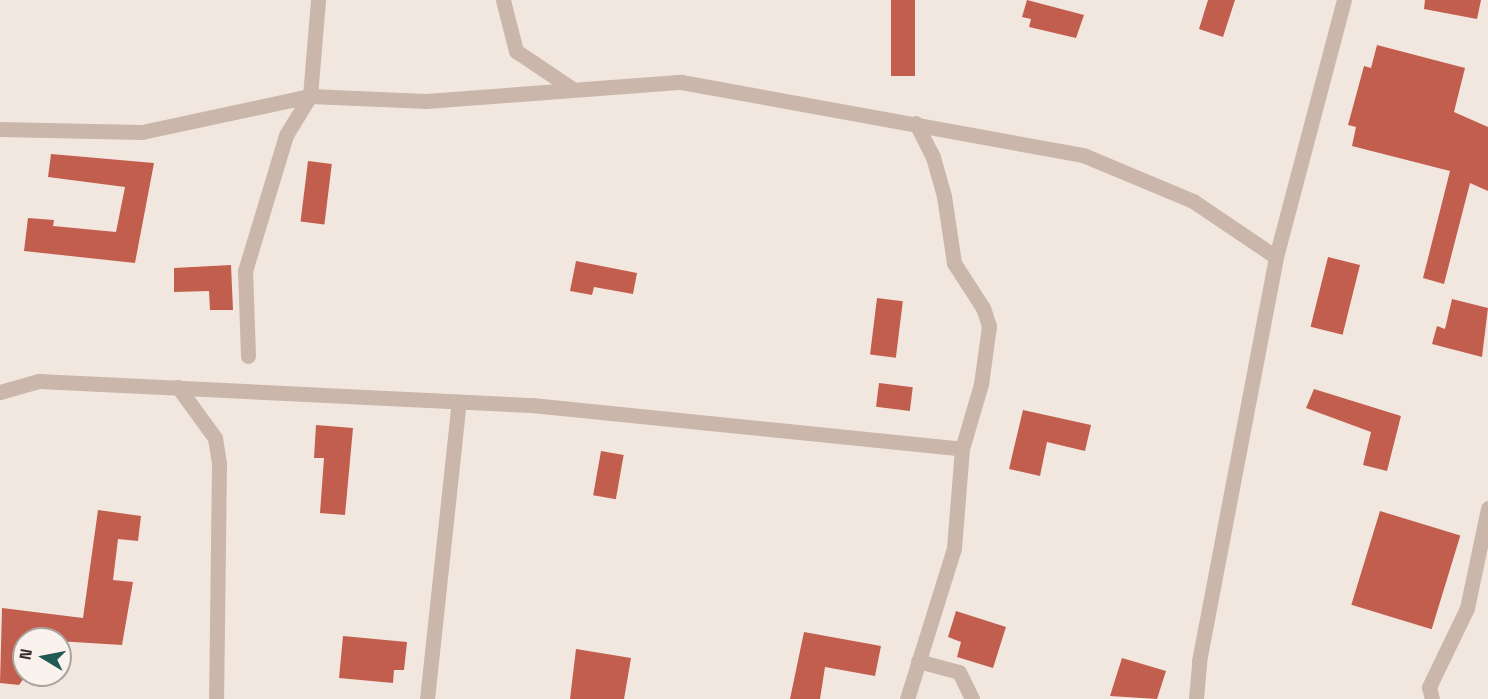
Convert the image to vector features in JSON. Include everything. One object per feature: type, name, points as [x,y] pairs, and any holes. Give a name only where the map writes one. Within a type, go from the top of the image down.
[{"type":"street","points":[[248,356],[244,271],[286,135],[310,96],[318,0]]},
{"type":"street","points":[[503,0],[516,51],[571,88]]},
{"type":"street","points":[[1196,699],[1199,661],[1276,257],[1344,0]]},
{"type":"street","points":[[0,129],[142,132],[310,96],[426,100],[681,82],[778,103],[916,123],[1083,155],[1193,201],[1276,257]]},
{"type":"street","points":[[907,699],[954,548],[962,450],[981,384],[989,326],[984,308],[954,263],[944,196],[933,157],[916,123]]},
{"type":"street","points":[[0,392],[39,381],[532,405],[962,450]]},
{"type":"street","points":[[178,387],[215,438],[219,463],[216,699]]},
{"type":"street","points":[[427,699],[459,402]]},
{"type":"street","points":[[1432,699],[1429,687],[1467,608],[1488,508]]},
{"type":"street","points":[[918,661],[959,672],[972,699]]},
{"type":"building","points":[[891,0],[915,0],[915,76],[891,76]]},
{"type":"building","points":[[1027,0],[1084,15],[1076,38],[1029,27],[1031,19],[1022,17]]},
{"type":"building","points":[[1208,0],[1235,0],[1223,37],[1199,29]]},
{"type":"building","points":[[1425,0],[1481,0],[1477,19],[1424,9]]},
{"type":"building","points":[[1377,45],[1465,68],[1454,112],[1488,127],[1488,191],[1470,183],[1444,284],[1423,278],[1450,171],[1352,146],[1356,127],[1348,125],[1364,66],[1371,68]]},
{"type":"building","points":[[51,154],[154,163],[135,263],[24,251],[28,218],[54,220],[53,226],[116,232],[125,187],[48,177]]},
{"type":"building","points":[[308,161],[332,164],[324,224],[301,222]]},
{"type":"building","points":[[1328,257],[1360,265],[1343,335],[1311,327]]},
{"type":"building","points":[[576,261],[637,273],[633,294],[594,287],[592,295],[570,291]]},
{"type":"building","points":[[231,265],[233,310],[210,310],[209,291],[174,292],[174,268]]},
{"type":"building","points":[[877,298],[903,301],[896,358],[870,355]]},
{"type":"building","points":[[1452,299],[1488,308],[1482,357],[1432,344],[1437,326],[1445,329]]},
{"type":"building","points":[[879,383],[913,387],[910,411],[876,407]]},
{"type":"building","points":[[1314,389],[1401,416],[1387,471],[1363,465],[1371,432],[1306,408]]},
{"type":"building","points":[[1023,410],[1091,425],[1085,451],[1047,442],[1040,476],[1009,469]]},
{"type":"building","points":[[316,425],[353,428],[345,515],[320,513],[324,458],[314,458]]},
{"type":"building","points":[[601,451],[624,455],[616,499],[593,495]]},
{"type":"building","points":[[98,510],[141,516],[138,541],[118,539],[113,580],[133,582],[122,645],[72,642],[72,627],[12,627],[12,684],[0,683],[2,608],[83,618]]},
{"type":"building","points":[[1380,511],[1460,536],[1432,629],[1351,605]]},
{"type":"building","points":[[956,611],[1006,627],[993,668],[957,657],[961,642],[948,637]]},
{"type":"building","points":[[804,632],[881,646],[875,676],[825,667],[820,699],[790,699]]},
{"type":"building","points":[[343,636],[407,642],[404,670],[394,670],[393,683],[339,678]]},
{"type":"building","points":[[576,649],[631,658],[624,699],[570,699]]},
{"type":"building","points":[[1122,658],[1166,671],[1157,699],[1110,696]]}]
